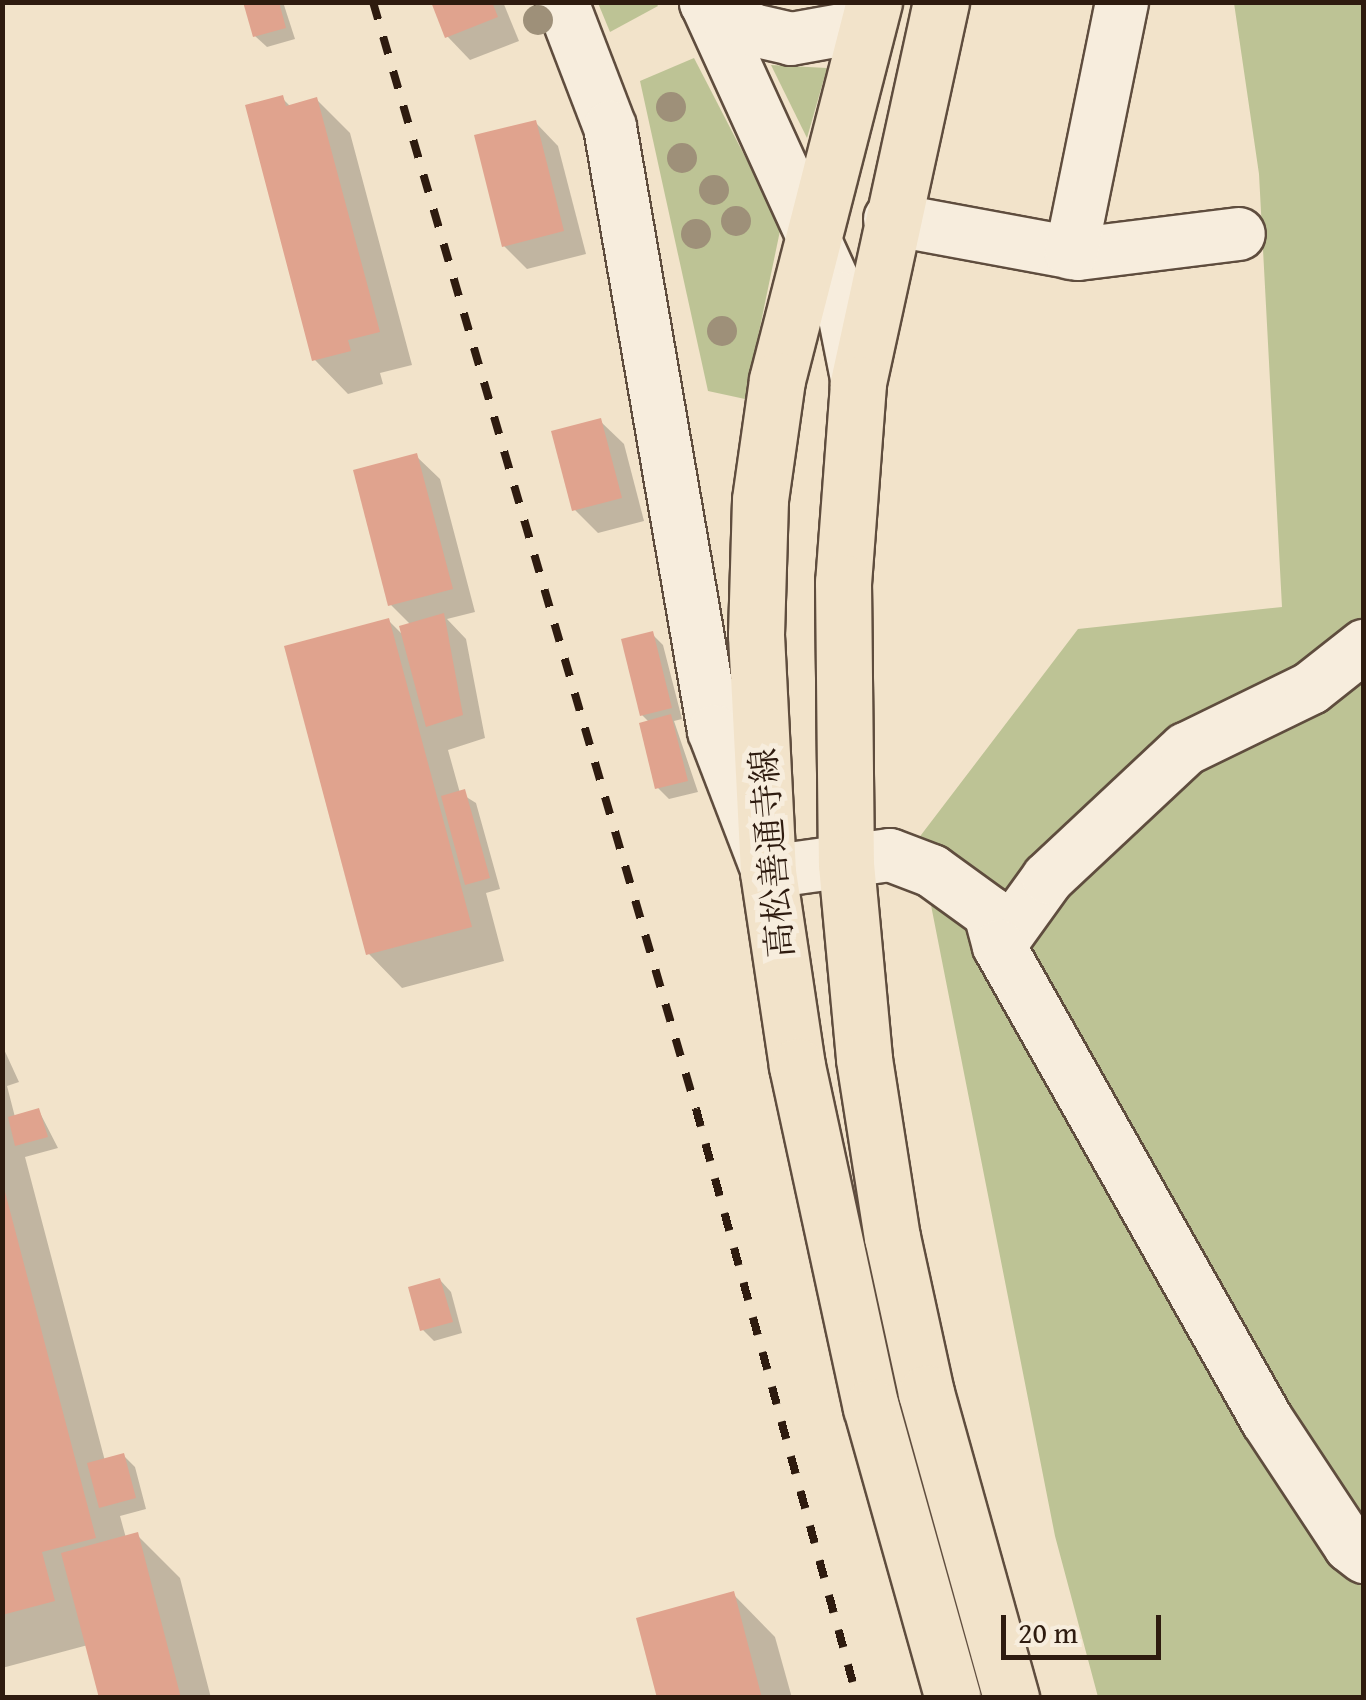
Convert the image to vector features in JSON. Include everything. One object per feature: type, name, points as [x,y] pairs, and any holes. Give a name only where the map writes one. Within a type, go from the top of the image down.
[{"type":"main road","name":"高松善通寺線","points":[[942,2],[890,219],[858,384],[843,582],[846,864],[864,1060],[892,1237],[926,1393],[1012,1698]]},
{"type":"main road","name":"高松善通寺線","points":[[872,14],[776,380],[760,500],[756,635],[768,872],[797,1066],[871,1407],[954,1698]]},
{"type":"street","points":[[562,2],[610,127],[714,731],[768,872],[890,855],[932,870],[990,913],[999,946],[1268,1420],[1350,1546],[1364,1557]]},
{"type":"street","points":[[1070,253],[1122,2]]},
{"type":"street","points":[[706,3],[754,30],[791,39],[872,14]]},
{"type":"street","points":[[706,3],[815,235],[840,298],[858,384]]},
{"type":"street","points":[[890,219],[1070,253],[1239,234]]},
{"type":"street","points":[[999,946],[1048,878],[1186,748],[1311,688],[1364,646]]},
{"type":"green space","points":[[598,3],[656,3],[658,6],[610,32]]},
{"type":"green space","points":[[1234,3],[1363,3],[1363,1697],[1098,1697],[1055,1536],[918,839],[1078,629],[1282,607],[1259,174]]},
{"type":"green space","points":[[694,58],[781,226],[745,399],[708,391],[640,81]]},
{"type":"green space","points":[[771,65],[827,68],[807,138]]},
{"type":"building","points":[[243,2],[279,2],[286,28],[253,37]]},
{"type":"building","points":[[431,2],[492,2],[498,17],[445,38]]},
{"type":"building","points":[[283,95],[286,106],[317,97],[380,332],[348,340],[351,351],[312,361],[245,105]]},
{"type":"building","points":[[536,120],[564,231],[502,247],[474,135]]},
{"type":"building","points":[[601,418],[622,498],[572,511],[551,431]]},
{"type":"building","points":[[417,453],[453,589],[388,606],[353,470]]},
{"type":"building","points":[[444,613],[463,715],[426,727],[399,626]]},
{"type":"building","points":[[389,618],[472,927],[366,955],[284,646]]},
{"type":"building","points":[[653,631],[672,708],[640,716],[621,639]]},
{"type":"building","points":[[671,714],[688,781],[655,789],[639,723]]},
{"type":"building","points":[[465,789],[490,878],[465,885],[441,796]]},
{"type":"building","points":[[39,1108],[48,1137],[15,1146],[8,1117]]},
{"type":"building","points":[[4,1188],[96,1538],[42,1552],[55,1601],[2,1615]]},
{"type":"building","points":[[440,1278],[453,1322],[420,1331],[408,1287]]},
{"type":"building","points":[[124,1453],[136,1498],[99,1508],[87,1463]]},
{"type":"building","points":[[138,1532],[181,1698],[99,1698],[61,1553]]},
{"type":"building","points":[[734,1591],[762,1698],[657,1698],[636,1618]]},
{"type":"railway","points":[[373,2],[696,1109],[857,1698]]}]
